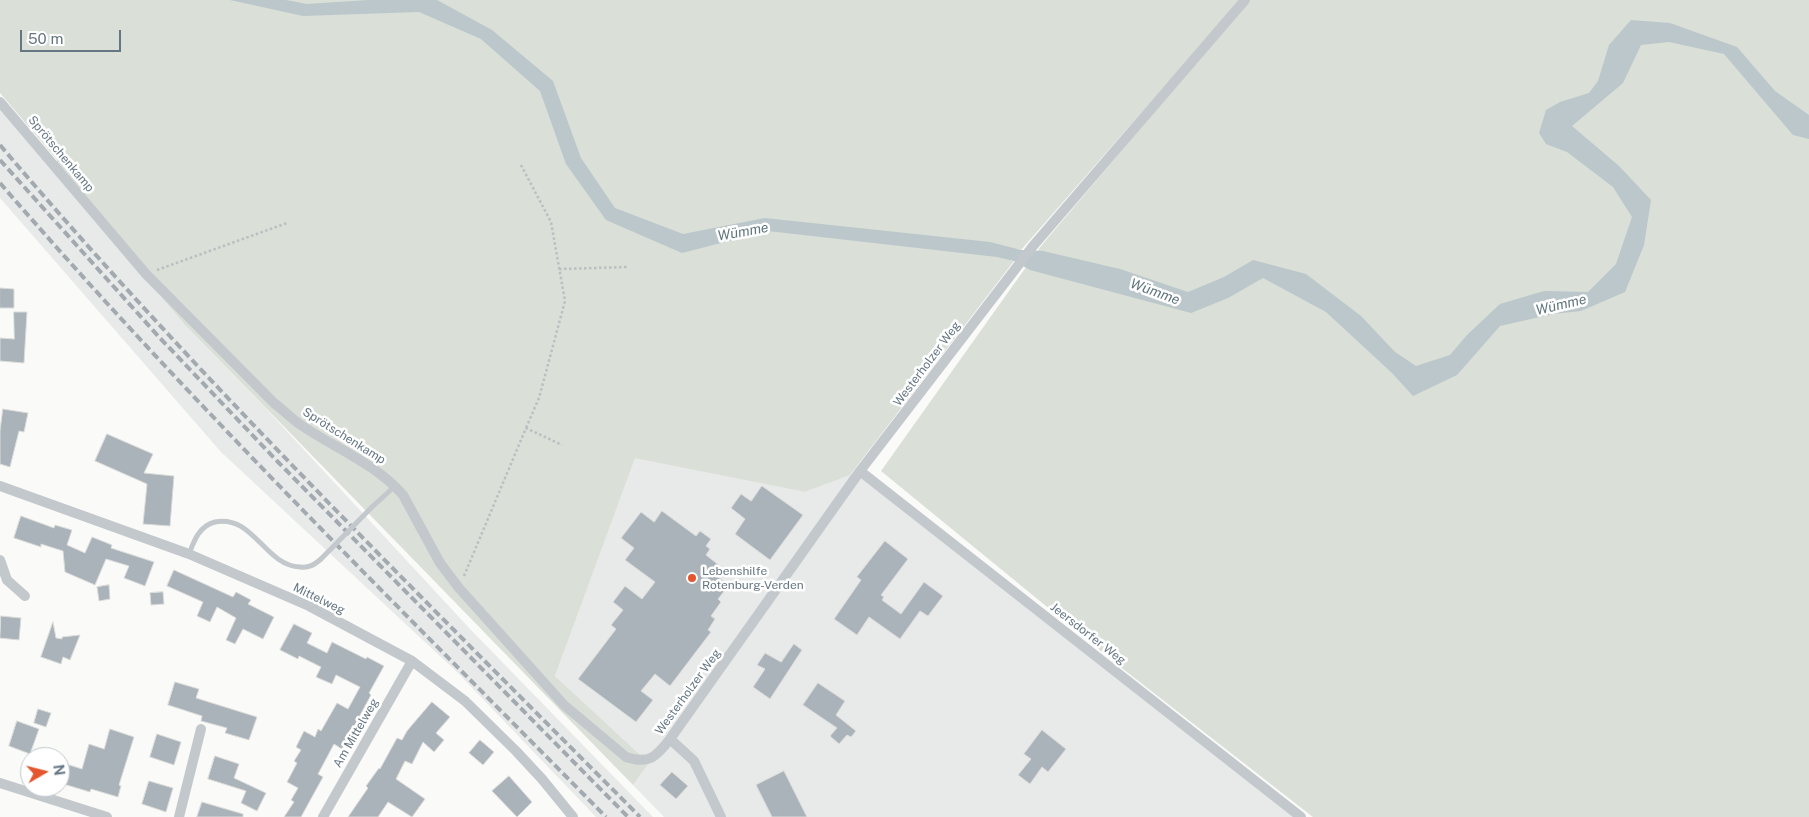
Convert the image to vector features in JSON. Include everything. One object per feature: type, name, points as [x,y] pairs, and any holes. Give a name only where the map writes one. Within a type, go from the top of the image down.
[{"type":"street","name":"Westerholzer Weg","points":[[650,759],[658,755],[670,739],[860,472],[1033,246],[1244,0]]},
{"type":"street","name":"Sprötschenkamp","points":[[0,102],[146,274],[274,403],[297,422],[374,470],[395,486],[403,495],[440,564],[459,588],[564,705],[626,757],[634,760],[650,759]]},
{"type":"street","name":"Jeersdorfer Weg","points":[[860,472],[1301,817]]},
{"type":"street","name":"Mittelweg","points":[[1,488],[190,554],[309,606],[412,661],[465,701],[535,772],[573,817]]},
{"type":"street","points":[[0,560],[7,580],[25,596]]},
{"type":"street","name":"Am Mittelweg","points":[[322,817],[412,661]]},
{"type":"street","points":[[179,817],[201,729]]},
{"type":"street","points":[[670,739],[694,761],[722,817]]},
{"type":"street","points":[[0,783],[107,817]]},
{"type":"lane","points":[[190,554],[195,539],[202,529],[210,523],[223,520],[239,525],[250,532],[282,563],[292,567],[310,567],[321,559],[395,486]]},
{"type":"path","points":[[459,588],[539,398],[564,301],[551,222],[521,165]]},
{"type":"path","points":[[146,274],[287,223]]},
{"type":"path","points":[[559,269],[628,267]]},
{"type":"path","points":[[526,428],[562,445]]},
{"type":"shaded area","points":[[0,0],[1240,0],[1021,250],[1018,249],[1010,260],[1014,261],[850,475],[805,492],[635,458],[555,676],[649,763],[633,785],[185,325],[53,170],[57,160],[0,93]]},
{"type":"shaded area","points":[[1249,0],[1809,0],[1809,817],[1313,817],[1123,669],[881,471],[1041,246]]},
{"type":"shaded area","points":[[0,108],[185,325],[269,412],[471,630],[653,817],[596,817],[456,671],[221,452],[0,198]]},
{"type":"shaded area","points":[[635,457],[805,492],[860,471],[1297,817],[664,817],[633,785],[649,763],[555,676]]},
{"type":"water","name":"Wümme","points":[[230,0],[286,0],[307,4],[368,0],[437,0],[492,30],[553,81],[581,158],[615,208],[683,234],[765,218],[990,242],[1021,250],[1043,251],[1120,269],[1188,292],[1224,277],[1253,260],[1306,274],[1361,316],[1395,352],[1416,366],[1450,355],[1467,335],[1500,304],[1544,291],[1588,292],[1616,264],[1632,217],[1613,187],[1567,152],[1546,144],[1539,133],[1546,110],[1560,102],[1589,93],[1598,81],[1609,45],[1631,20],[1670,23],[1737,47],[1775,91],[1809,115],[1809,139],[1793,135],[1724,54],[1669,42],[1641,45],[1623,83],[1572,126],[1619,166],[1651,200],[1644,245],[1625,292],[1581,311],[1553,314],[1500,326],[1457,375],[1413,396],[1392,373],[1326,312],[1263,278],[1228,298],[1191,313],[1030,270],[1014,261],[997,257],[768,231],[682,253],[606,220],[566,164],[540,91],[481,39],[419,12],[303,16]]},
{"type":"building","points":[[0,288],[14,289],[14,308],[0,308]]},
{"type":"building","points":[[14,312],[27,312],[24,363],[0,361],[0,338],[14,339]]},
{"type":"building","points":[[3,409],[28,413],[24,432],[19,431],[10,467],[0,464],[0,431]]},
{"type":"building","points":[[107,434],[153,454],[144,473],[174,476],[170,526],[143,524],[147,484],[95,461]]},
{"type":"building","points":[[762,486],[803,515],[770,560],[735,534],[745,519],[731,508],[741,494],[751,501]]},
{"type":"building","points":[[662,511],[696,536],[700,531],[711,539],[706,546],[710,549],[706,555],[720,566],[714,574],[729,585],[718,599],[721,602],[711,616],[715,619],[708,630],[711,632],[670,686],[655,674],[641,691],[653,700],[636,722],[578,679],[616,629],[611,625],[623,610],[613,602],[625,586],[642,599],[655,582],[625,560],[634,548],[621,538],[641,512],[654,522]]},
{"type":"building","points":[[21,516],[54,528],[55,525],[72,530],[67,545],[85,553],[92,537],[112,545],[111,548],[154,562],[145,586],[124,578],[129,566],[106,559],[95,585],[65,572],[63,551],[41,544],[41,547],[14,538]]},
{"type":"building","points":[[885,541],[908,559],[881,595],[884,597],[882,600],[901,614],[924,582],[943,596],[928,616],[920,611],[900,639],[869,617],[857,635],[834,619],[861,580],[857,577]]},
{"type":"building","points":[[174,570],[233,597],[236,592],[251,600],[248,604],[274,617],[263,639],[243,629],[235,644],[226,640],[236,618],[217,607],[210,622],[197,616],[203,602],[167,586]]},
{"type":"building","points":[[109,585],[110,599],[99,601],[97,587]]},
{"type":"building","points":[[163,592],[164,604],[151,605],[150,593]]},
{"type":"building","points":[[1,616],[21,618],[19,640],[0,638]]},
{"type":"building","points":[[53,622],[56,638],[62,639],[62,637],[80,635],[70,660],[63,657],[61,664],[41,657]]},
{"type":"building","points":[[294,624],[312,633],[307,643],[327,653],[332,642],[384,666],[342,749],[334,744],[318,774],[323,777],[301,817],[284,817],[294,802],[291,800],[298,788],[287,782],[297,763],[294,761],[301,750],[296,747],[304,731],[315,737],[318,729],[321,731],[337,703],[348,709],[360,687],[336,675],[332,684],[316,677],[321,667],[299,656],[298,659],[280,650]]},
{"type":"building","points":[[794,644],[802,650],[770,699],[753,687],[765,669],[757,665],[765,653],[781,662]]},
{"type":"building","points":[[175,682],[199,689],[196,698],[257,717],[249,740],[225,733],[227,728],[201,721],[202,716],[168,705]]},
{"type":"building","points":[[818,683],[845,701],[836,715],[856,731],[851,737],[847,735],[839,744],[830,736],[837,728],[803,705]]},
{"type":"building","points":[[432,702],[450,717],[436,733],[444,740],[434,752],[423,742],[412,764],[405,761],[396,779],[425,799],[412,817],[388,802],[378,817],[348,817],[368,788],[366,786],[380,769],[397,738],[402,740],[407,731]]},
{"type":"building","points":[[38,709],[51,713],[46,727],[34,723]]},
{"type":"building","points":[[17,721],[39,729],[33,747],[20,747],[20,750],[9,746]]},
{"type":"building","points":[[110,729],[134,737],[119,785],[121,786],[118,797],[91,789],[90,792],[70,786],[70,765],[82,769],[89,744],[104,749]]},
{"type":"building","points":[[1042,730],[1066,749],[1048,772],[1042,767],[1030,784],[1018,775],[1031,759],[1024,754]]},
{"type":"building","points":[[157,734],[181,742],[174,765],[150,757]]},
{"type":"building","points":[[480,740],[494,752],[483,765],[469,753]]},
{"type":"building","points":[[215,756],[239,764],[234,778],[266,793],[257,811],[241,803],[246,791],[208,779]]},
{"type":"building","points":[[784,771],[807,817],[772,817],[756,785]]},
{"type":"building","points":[[672,772],[688,786],[676,799],[660,785]]},
{"type":"building","points":[[509,776],[532,802],[517,817],[492,791]]},
{"type":"building","points":[[149,781],[173,788],[166,812],[142,804]]},
{"type":"building","points":[[202,802],[243,814],[243,817],[197,817]]},
{"type":"railway","points":[[0,145],[76,233],[233,403],[394,570],[640,817]]},
{"type":"railway","points":[[0,160],[159,337],[278,462],[628,817]]},
{"type":"railway","points":[[0,183],[72,265],[222,426],[606,817]]},
{"type":"place","name":"Lebenshilfe Rotenburg-Verden","points":[[692,578]]}]
